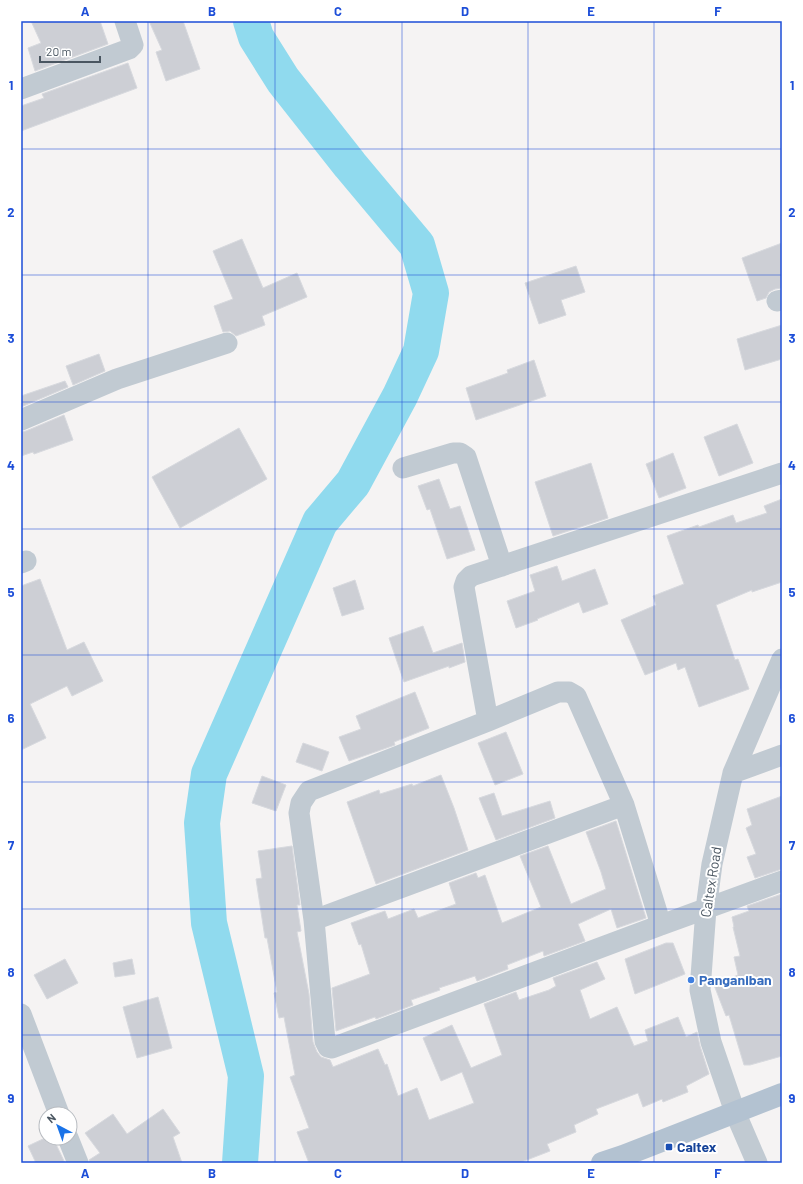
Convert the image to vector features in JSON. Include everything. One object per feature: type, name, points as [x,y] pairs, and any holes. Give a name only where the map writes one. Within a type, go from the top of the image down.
[{"type":"main road","points":[[602,1163],[782,1094]]},
{"type":"street","points":[[21,89],[129,49],[133,45],[125,21]]},
{"type":"street","points":[[21,420],[117,379],[227,343]]},
{"type":"street","points":[[403,468],[453,453],[460,453],[466,457],[502,566]]},
{"type":"street","points":[[488,721],[464,587],[471,576],[782,473]]},
{"type":"street","name":"Caltex Road","points":[[757,1163],[735,1112],[711,1042],[700,990],[706,909],[712,864],[733,773],[782,659]]},
{"type":"street","points":[[661,925],[624,806],[576,696],[569,692],[558,692],[309,791],[301,803],[299,813],[314,920],[325,1042],[328,1047],[332,1048],[782,881]]},
{"type":"street","points":[[733,773],[782,755]]},
{"type":"street","points":[[314,920],[624,806]]},
{"type":"street","points":[[21,1014],[56,1106]]},
{"type":"street","points":[[71,1146],[78,1163]]},
{"type":"building","points":[[31,21],[100,21],[108,44],[35,71],[28,48],[41,43]]},
{"type":"building","points":[[149,21],[183,21],[200,69],[166,81],[156,52],[162,50]]},
{"type":"building","points":[[128,63],[137,88],[21,131],[21,106],[44,98],[42,94]]},
{"type":"building","points":[[242,239],[263,288],[297,273],[307,297],[262,316],[265,325],[236,336],[230,331],[223,332],[214,306],[233,299],[213,251]]},
{"type":"building","points":[[782,243],[782,288],[769,292],[766,298],[757,301],[742,258]]},
{"type":"building","points":[[576,266],[585,292],[561,300],[566,315],[539,324],[525,283]]},
{"type":"building","points":[[782,325],[782,359],[745,370],[737,339]]},
{"type":"building","points":[[99,354],[105,371],[73,385],[66,366]]},
{"type":"building","points":[[534,360],[546,396],[476,420],[466,388],[508,373],[507,370]]},
{"type":"building","points":[[65,381],[68,387],[21,407],[21,396]]},
{"type":"building","points":[[64,415],[73,440],[34,454],[33,452],[21,456],[21,432]]},
{"type":"building","points":[[737,424],[753,463],[719,476],[704,437]]},
{"type":"building","points":[[239,428],[267,479],[180,528],[152,477]]},
{"type":"building","points":[[673,453],[686,488],[659,498],[646,464]]},
{"type":"building","points":[[591,463],[608,518],[553,536],[535,482]]},
{"type":"building","points":[[439,479],[450,509],[460,506],[475,550],[447,559],[430,509],[427,510],[418,486]]},
{"type":"building","points":[[782,499],[782,582],[752,592],[752,590],[716,605],[735,660],[738,659],[749,689],[699,707],[685,667],[678,670],[676,663],[645,675],[621,620],[656,605],[653,596],[684,584],[667,536],[733,515],[736,523],[767,513],[764,506]]},
{"type":"building","points":[[557,566],[562,581],[595,569],[608,604],[583,613],[579,602],[516,628],[507,601],[535,591],[530,575]]},
{"type":"building","points":[[40,579],[67,650],[84,642],[103,681],[72,696],[67,686],[30,704],[46,738],[21,750],[21,586]]},
{"type":"building","points":[[355,580],[364,609],[342,616],[333,588]]},
{"type":"building","points":[[423,626],[433,653],[462,643],[465,662],[404,682],[389,638]]},
{"type":"building","points":[[415,692],[429,728],[394,742],[395,745],[349,761],[339,737],[361,729],[356,716]]},
{"type":"building","points":[[506,732],[523,774],[495,785],[478,743]]},
{"type":"building","points":[[303,743],[329,752],[322,771],[296,762]]},
{"type":"building","points":[[441,775],[468,850],[376,884],[347,802],[379,790],[380,794],[412,784],[413,786]]},
{"type":"building","points":[[262,776],[286,785],[276,811],[252,803]]},
{"type":"building","points":[[494,793],[502,816],[550,801],[555,818],[496,840],[479,798]]},
{"type":"building","points":[[782,796],[782,869],[755,878],[747,857],[756,854],[746,828],[752,825],[747,809]]},
{"type":"building","points":[[616,821],[646,918],[617,928],[611,909],[578,924],[585,941],[544,956],[543,951],[507,965],[508,969],[477,981],[475,976],[439,988],[440,990],[411,1000],[413,1005],[376,1019],[375,1017],[336,1031],[332,988],[370,974],[361,944],[359,945],[351,923],[385,911],[388,919],[414,909],[418,918],[456,904],[449,883],[476,873],[478,878],[485,875],[502,923],[541,907],[520,856],[548,846],[571,904],[606,889],[586,832]]},
{"type":"building","points":[[292,846],[300,905],[297,905],[301,931],[297,932],[309,994],[313,1042],[317,1052],[321,1057],[330,1060],[333,1067],[378,1049],[385,1065],[387,1064],[398,1096],[417,1088],[429,1120],[474,1103],[462,1072],[441,1081],[423,1038],[452,1025],[471,1068],[502,1055],[484,1004],[516,992],[519,1000],[549,990],[556,986],[553,978],[597,962],[605,979],[580,990],[590,1019],[617,1007],[634,1046],[648,1041],[645,1030],[678,1017],[686,1037],[697,1032],[709,1074],[686,1086],[688,1092],[663,1102],[662,1099],[643,1107],[638,1093],[596,1109],[598,1114],[574,1125],[576,1132],[547,1144],[550,1151],[519,1163],[309,1163],[297,1132],[309,1128],[290,1077],[295,1075],[284,1017],[279,1018],[274,993],[277,992],[267,938],[265,938],[256,879],[262,878],[258,851]]},
{"type":"building","points":[[782,894],[782,1056],[750,1065],[744,1065],[729,1015],[726,1016],[714,985],[738,975],[734,957],[740,956],[732,917],[749,911],[747,906]]},
{"type":"building","points":[[666,943],[673,943],[685,974],[635,994],[625,959]]},
{"type":"building","points":[[65,959],[78,983],[47,999],[34,975]]},
{"type":"building","points":[[132,959],[135,974],[115,977],[113,963]]},
{"type":"building","points":[[158,997],[172,1048],[137,1058],[123,1007]]},
{"type":"building","points":[[163,1109],[180,1133],[173,1137],[182,1163],[90,1163],[89,1160],[100,1153],[85,1133],[113,1114],[127,1134]]},
{"type":"building","points":[[38,1141],[38,1146],[57,1146],[65,1163],[36,1163],[28,1146]]},
{"type":"waterway","points":[[240,1163],[246,1076],[209,923],[202,823],[209,774],[320,522],[353,483],[400,396],[421,351],[431,293],[417,245],[350,165],[283,80],[256,37],[251,21]]},
{"type":"place","name":"Panganiban","points":[[691,980]]},
{"type":"place","name":"Caltex","points":[[669,1147]]}]
